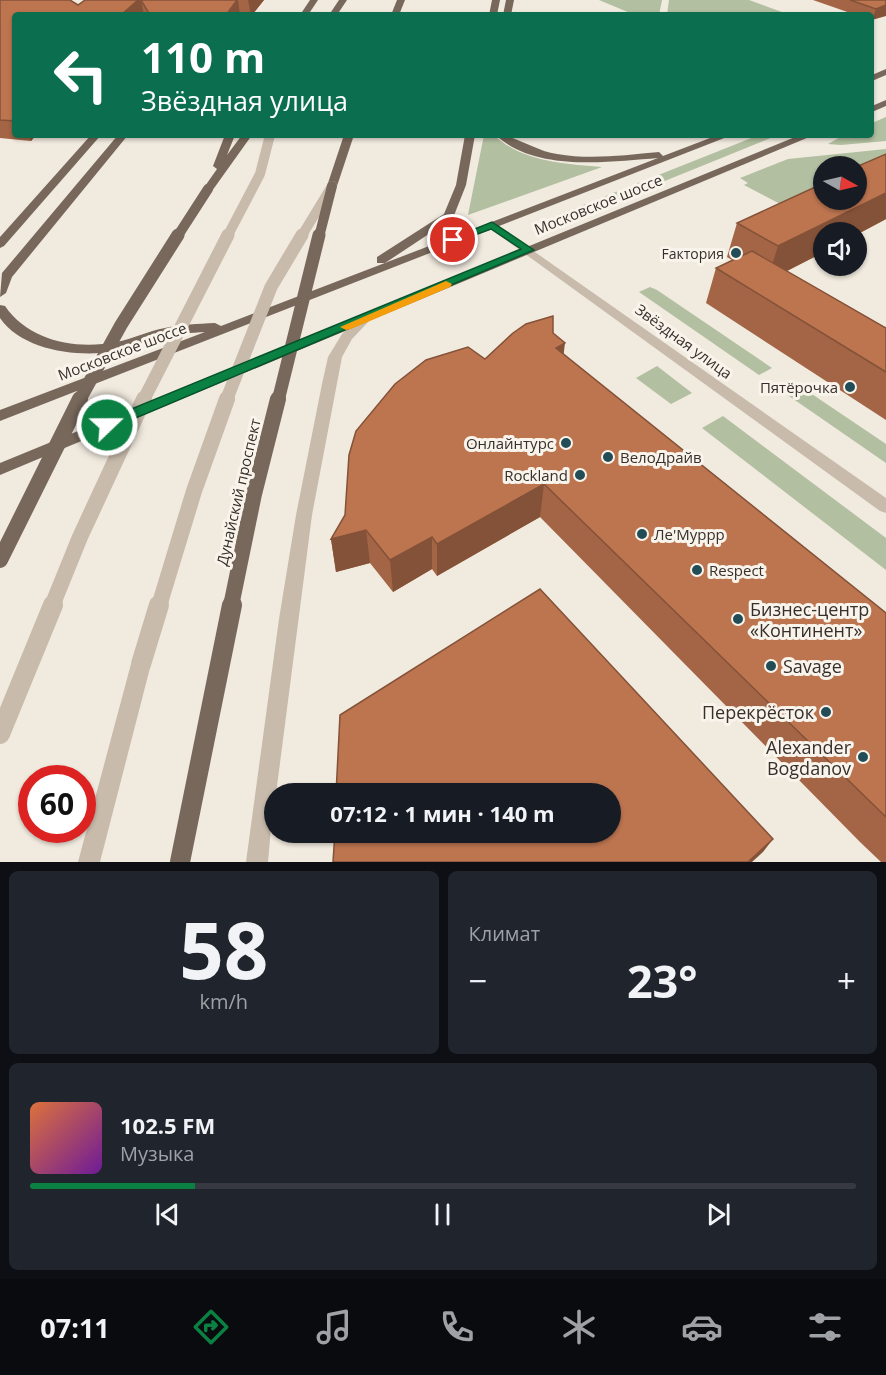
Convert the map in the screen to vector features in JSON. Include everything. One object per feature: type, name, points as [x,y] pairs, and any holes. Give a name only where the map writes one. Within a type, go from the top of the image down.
[{"type":"main road","points":[[0,244],[93,138]]},
{"type":"main road","points":[[0,293],[6,276],[121,138]]},
{"type":"main road","points":[[208,189],[229,138]]},
{"type":"main road","points":[[0,560],[85,389],[121,325],[208,189],[245,138]]},
{"type":"main road","name":"Дунайский проспект","points":[[180,862],[254,494],[332,186],[348,138]]},
{"type":"main road","points":[[355,277],[449,216],[460,185],[469,138]]},
{"type":"main road","points":[[506,138],[536,153],[571,159],[593,160],[677,154]]},
{"type":"main road","name":"Московское шоссе","points":[[0,416],[719,138]]},
{"type":"main road","name":"Московское шоссе","points":[[0,469],[802,138]]},
{"type":"main road","points":[[0,309],[5,318],[20,331],[54,344],[79,348],[108,348],[165,332],[236,324]]},
{"type":"street","points":[[0,734],[80,537],[148,390],[260,174],[269,138]]},
{"type":"street","points":[[89,862],[141,664],[194,491],[235,376],[271,287],[332,186]]},
{"type":"street","name":"Звёздная улица","points":[[492,225],[886,507]]},
{"type":"street","points":[[257,862],[288,619],[304,515],[329,384],[335,357],[347,337],[363,320]]},
{"type":"green space","points":[[599,0],[662,0],[660,12],[628,12]]},
{"type":"green space","points":[[669,0],[749,0],[782,12],[667,12]]},
{"type":"green space","points":[[886,117],[886,141],[828,144],[839,138],[874,138],[874,122]]},
{"type":"green space","points":[[483,138],[498,138],[517,151],[545,160],[602,167],[468,215]]},
{"type":"green space","points":[[751,138],[771,138],[566,221],[558,215]]},
{"type":"green space","points":[[886,149],[886,162],[867,171],[867,156],[817,156]]},
{"type":"green space","points":[[813,156],[813,195],[786,207],[744,185],[748,183],[740,178],[788,159]]},
{"type":"green space","points":[[650,287],[772,368],[759,375],[639,292]]},
{"type":"green space","points":[[657,366],[692,393],[671,404],[636,378]]},
{"type":"green space","points":[[791,380],[886,444],[886,463],[776,387]]},
{"type":"green space","points":[[723,416],[886,538],[886,570],[702,428]]},
{"type":"building","points":[[0,0],[70,0],[78,5],[85,0],[138,0],[124,12],[12,12],[12,121],[0,120]]},
{"type":"building","points":[[141,0],[237,0],[228,12],[148,12]]},
{"type":"building","points":[[850,0],[886,0],[886,5],[876,9]]},
{"type":"building","points":[[886,154],[886,193],[867,202],[867,162]]},
{"type":"building","points":[[813,188],[813,210],[851,210],[827,222],[813,222],[813,229],[778,246],[737,223]]},
{"type":"building","points":[[752,251],[886,328],[886,372],[716,268]]},
{"type":"building","name":"Бизнес-центр «Континент»","points":[[553,316],[553,333],[565,343],[556,348],[886,613],[886,817],[544,484],[437,544],[432,537],[390,560],[366,530],[331,539],[345,515],[349,455],[356,431],[395,384],[426,360],[468,347],[485,359],[526,324]]},
{"type":"building","points":[[540,589],[773,839],[748,862],[333,862],[334,843],[621,843],[621,783],[337,783],[340,715]]},
{"type":"slow traffic","points":[[346,327],[446,284]]},
{"type":"place","name":"Fактория","points":[[736,253]]},
{"type":"place","name":"Пятёрочка","points":[[850,387]]},
{"type":"place","name":"Онлайнтурс","points":[[566,443]]},
{"type":"place","name":"ВелоДрайв","points":[[608,457]]},
{"type":"place","name":"Rockland","points":[[580,475]]},
{"type":"place","name":"Ле'Муррр","points":[[642,534]]},
{"type":"place","name":"Respect","points":[[697,570]]},
{"type":"place","name":"Бизнес-центр «Континент»","points":[[738,619]]},
{"type":"place","name":"Savage","points":[[771,666]]},
{"type":"place","name":"Перекрёсток","points":[[826,712]]},
{"type":"place","name":"Alexander Bogdanov","points":[[863,757]]},
{"type":"route","points":[[107,425],[529,250],[492,225],[453,240]]}]
